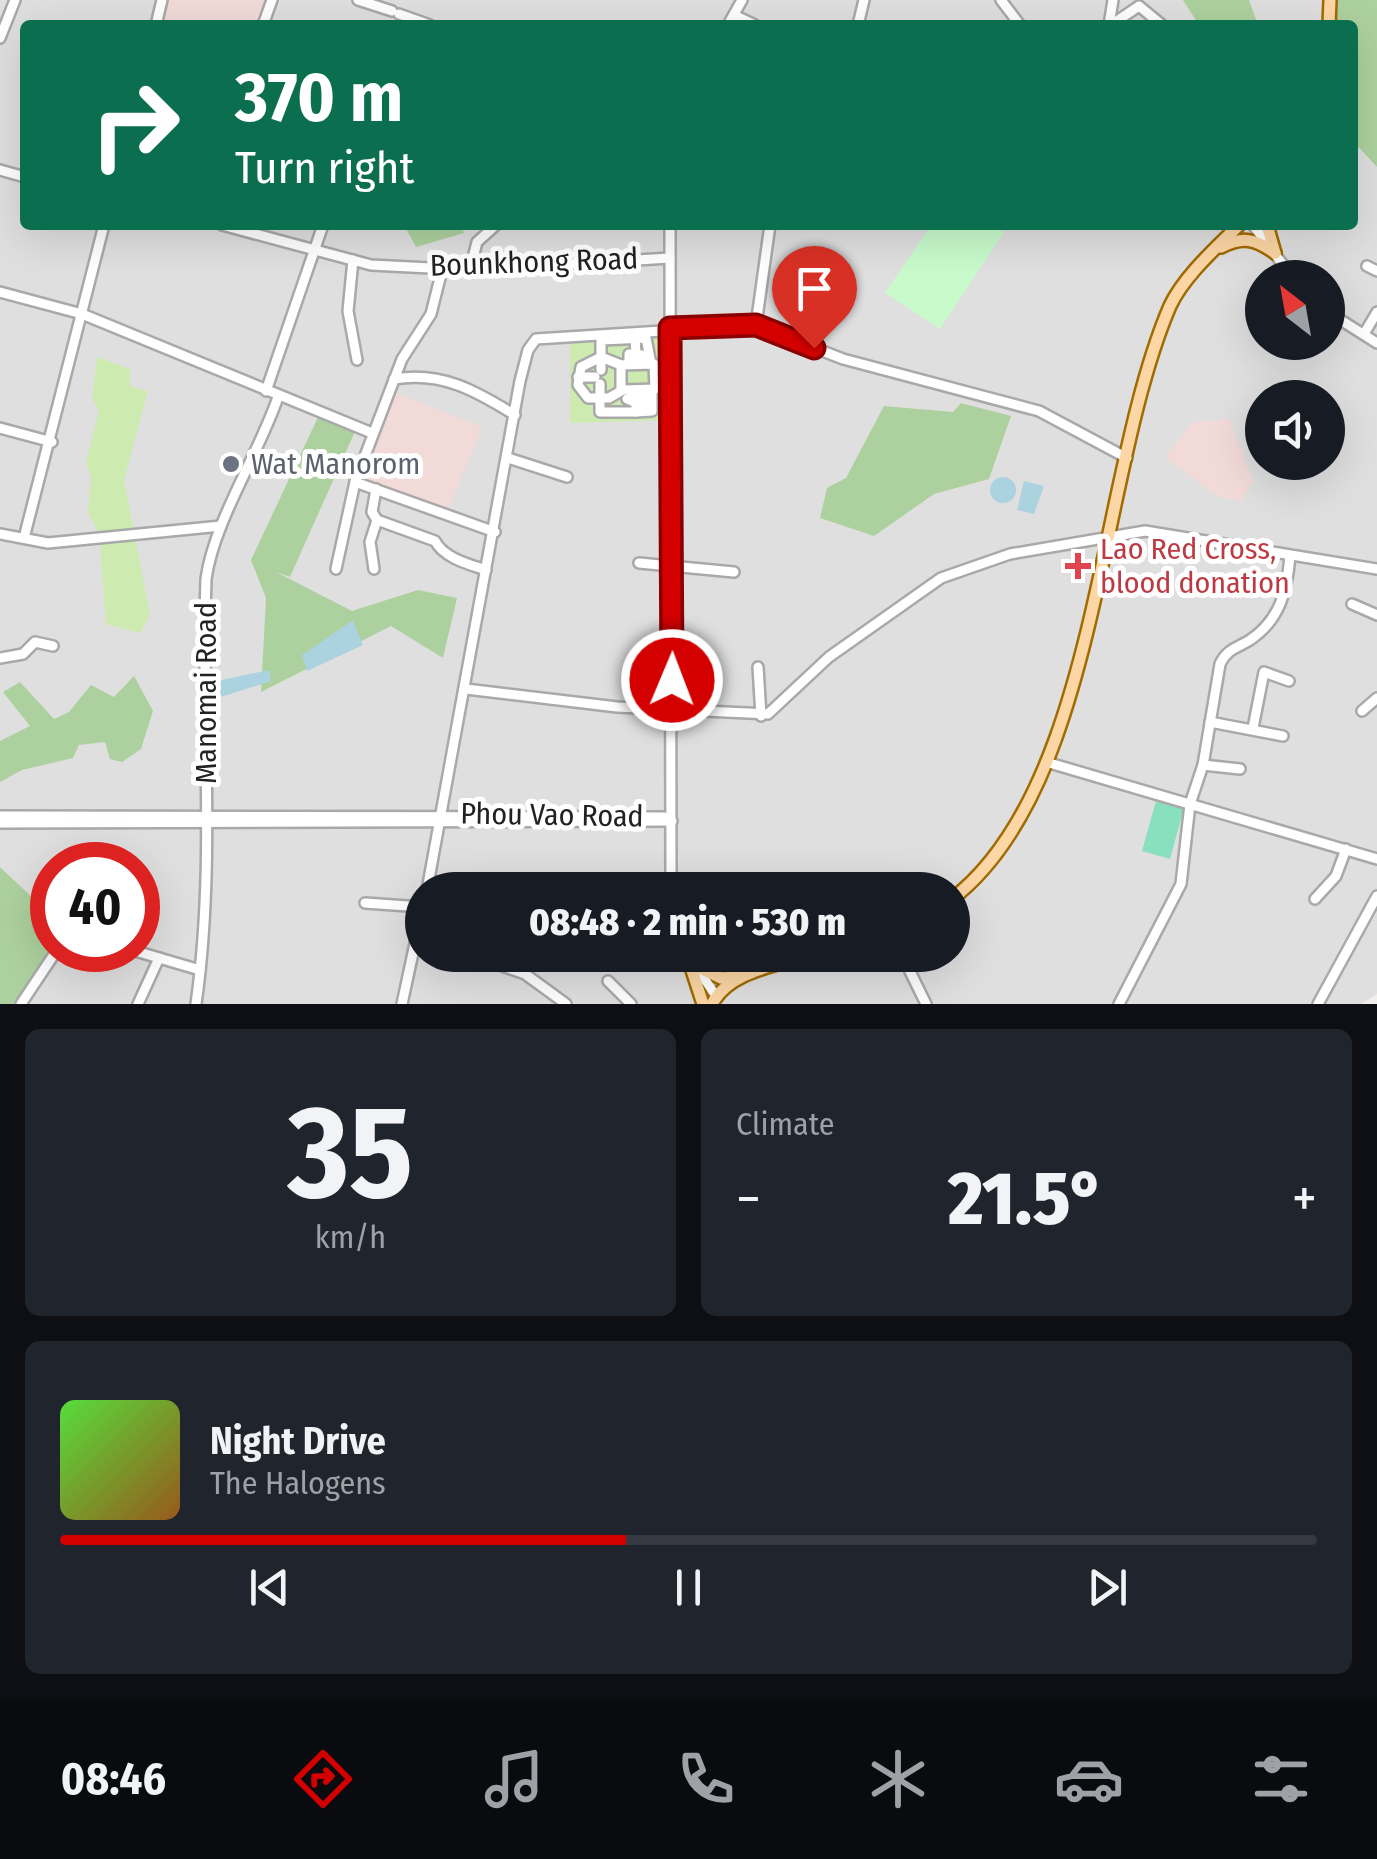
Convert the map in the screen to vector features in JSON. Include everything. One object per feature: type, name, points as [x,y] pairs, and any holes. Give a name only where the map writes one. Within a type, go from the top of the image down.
[{"type":"main road","points":[[1213,252],[1224,230]]},
{"type":"main road","points":[[970,885],[981,876],[1027,811],[1046,762],[1170,306],[1234,230]]},
{"type":"main road","points":[[1268,230],[1274,254]]},
{"type":"main road","points":[[1213,252],[1244,238],[1258,241],[1274,254]]},
{"type":"main road","points":[[697,972],[711,1001],[741,977]]},
{"type":"main road","points":[[712,972],[721,978],[756,972]]},
{"type":"street","points":[[0,38],[15,0]]},
{"type":"street","points":[[358,0],[395,12]]},
{"type":"street","points":[[731,20],[742,0]]},
{"type":"street","points":[[1001,0],[1016,20]]},
{"type":"street","points":[[1118,20],[1140,6],[1156,20]]},
{"type":"street","points":[[734,14],[745,20]]},
{"type":"street","points":[[24,538],[52,442],[103,230]]},
{"type":"street","name":"Bounkhong Road","points":[[240,230],[353,260],[442,270],[670,258]]},
{"type":"street","points":[[266,391],[320,230]]},
{"type":"street","points":[[470,270],[478,242],[491,230]]},
{"type":"street","points":[[670,230],[672,872]]},
{"type":"street","points":[[756,325],[769,230]]},
{"type":"street","points":[[1257,230],[1278,260]]},
{"type":"street","points":[[353,260],[348,311],[357,360]]},
{"type":"street","points":[[336,569],[355,482],[372,432],[394,378],[431,314],[442,270]]},
{"type":"street","points":[[0,292],[82,314],[278,397],[372,432]]},
{"type":"street","points":[[1364,334],[1377,312]]},
{"type":"street","points":[[1345,322],[1377,343]]},
{"type":"street","points":[[431,872],[515,415],[528,350],[536,339],[756,325],[843,359],[1040,410],[1127,458]]},
{"type":"street","points":[[635,338],[636,354]]},
{"type":"street","points":[[635,338],[650,341],[652,411],[636,407],[600,412],[601,340],[635,338]]},
{"type":"street","points":[[650,364],[621,365],[601,357],[590,358],[578,377],[581,392],[588,398],[621,390],[652,389]]},
{"type":"street","points":[[621,365],[621,390]]},
{"type":"street","points":[[654,376],[671,376]]},
{"type":"street","points":[[578,377],[621,377]]},
{"type":"street","points":[[394,378],[442,378],[472,389],[515,415]]},
{"type":"street","name":"Manomai Road","points":[[196,1004],[207,818],[206,579],[221,526],[252,467],[278,397]]},
{"type":"street","points":[[0,428],[52,442]]},
{"type":"street","points":[[508,458],[566,477]]},
{"type":"street","points":[[355,482],[495,532]]},
{"type":"street","points":[[376,490],[372,512],[377,520],[435,540],[439,549],[486,570]]},
{"type":"street","points":[[374,569],[370,542],[377,520]]},
{"type":"street","points":[[0,534],[48,543],[221,526]]},
{"type":"street","points":[[466,690],[760,716],[776,708],[829,658],[940,578],[1010,554],[1145,530],[1377,569]]},
{"type":"street","points":[[1118,1004],[1178,896],[1190,804],[1203,765],[1222,660],[1260,632],[1281,607],[1290,556]]},
{"type":"street","points":[[639,562],[734,572]]},
{"type":"street","points":[[1352,604],[1377,614]]},
{"type":"street","points":[[0,658],[22,654],[35,642],[53,646]]},
{"type":"street","points":[[758,667],[760,716]]},
{"type":"street","points":[[1253,728],[1264,672],[1289,681]]},
{"type":"street","points":[[1362,711],[1377,698]]},
{"type":"street","points":[[1210,722],[1284,736]]},
{"type":"street","points":[[1046,762],[1377,859]]},
{"type":"street","points":[[1203,765],[1240,769]]},
{"type":"street","name":"Phou Vao Road","points":[[0,819],[672,822]]},
{"type":"street","points":[[1315,899],[1336,876],[1346,849]]},
{"type":"street","points":[[1318,1004],[1377,896]]},
{"type":"street","points":[[365,903],[405,907]]},
{"type":"street","points":[[160,958],[200,970]]},
{"type":"street","points":[[36,1004],[23,1001],[42,972]]},
{"type":"street","points":[[138,1004],[153,972]]},
{"type":"street","points":[[402,1004],[411,972]]},
{"type":"street","points":[[519,972],[566,1004]]},
{"type":"street","points":[[910,972],[926,1004]]},
{"type":"street","points":[[608,981],[631,1004]]},
{"type":"shaded area","points":[[0,0],[1377,0],[1377,994],[1361,1004],[13,1004],[35,972],[160,972],[160,842],[30,842],[30,895],[0,867]]},
{"type":"shaded area","points":[[167,0],[264,0],[260,20],[162,20]]},
{"type":"shaded area","points":[[393,392],[482,427],[446,515],[359,480]]},
{"type":"shaded area","points":[[1229,419],[1245,460],[1245,480],[1253,481],[1241,501],[1217,496],[1165,457],[1192,423]]},
{"type":"green space","points":[[1183,0],[1249,0],[1256,20],[1196,20]]},
{"type":"green space","points":[[1335,0],[1377,0],[1377,167],[1358,146],[1358,20],[1335,20]]},
{"type":"green space","points":[[407,230],[464,233],[416,247]]},
{"type":"green space","points":[[928,230],[1004,232],[940,329],[885,293]]},
{"type":"green space","points":[[659,333],[663,420],[570,423],[570,339]]},
{"type":"green space","points":[[97,357],[130,369],[130,386],[148,391],[124,480],[150,615],[140,633],[106,624],[99,534],[88,512],[91,478],[86,463],[99,411],[92,398]]},
{"type":"green space","points":[[961,403],[1011,416],[989,479],[934,494],[874,536],[820,518],[827,488],[846,478],[884,406],[953,412]]},
{"type":"green space","points":[[320,413],[357,427],[290,577],[276,572],[352,611],[418,590],[457,598],[443,658],[391,626],[261,692],[266,598],[251,560]]},
{"type":"green space","points":[[134,676],[153,711],[141,749],[122,762],[110,759],[105,742],[79,745],[73,758],[22,770],[0,782],[0,741],[30,726],[3,692],[20,682],[54,719],[69,712],[91,685],[114,697]]},
{"type":"green space","points":[[1156,801],[1184,808],[1170,859],[1142,851]]},
{"type":"green space","points":[[0,867],[30,895],[30,972],[35,972],[13,1004],[0,1004]]},
{"type":"water","points":[[1003,477],[1012,481],[1016,490],[1012,499],[1003,503],[994,499],[990,490],[994,481]]},
{"type":"water","points":[[1024,481],[1044,486],[1034,514],[1017,510]]},
{"type":"water","points":[[353,620],[363,645],[307,671],[302,655]]},
{"type":"water","points":[[269,670],[271,681],[221,697],[217,681]]},
{"type":"place","name":"Wat Manorom","points":[[231,464]]},
{"type":"place","name":"Lao Red Cross, blood donation","points":[[1078,566]]},
{"type":"route","points":[[672,680],[670,328],[756,325],[814,348]]}]
